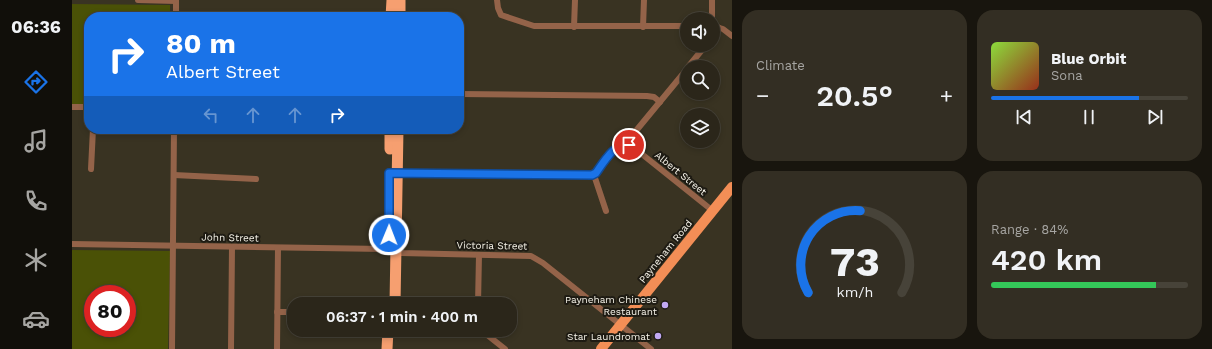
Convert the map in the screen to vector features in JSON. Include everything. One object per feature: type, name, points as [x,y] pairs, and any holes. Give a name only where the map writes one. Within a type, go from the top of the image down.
[{"type":"highway","points":[[392,0],[392,12]]},
{"type":"highway","points":[[400,0],[400,12]]},
{"type":"highway","points":[[389,297],[392,251],[393,173],[390,134]]},
{"type":"highway","points":[[393,173],[397,134]]},
{"type":"highway","points":[[392,251],[395,297]]},
{"type":"highway","points":[[387,349],[388,337]]},
{"type":"highway","points":[[395,337],[395,349]]},
{"type":"main road","name":"Payneham Road","points":[[601,349],[732,187]]},
{"type":"street","points":[[138,0],[176,0],[176,12]]},
{"type":"street","points":[[498,0],[498,8],[501,15],[512,20],[534,26],[680,26]]},
{"type":"street","points":[[574,27],[575,0]]},
{"type":"street","points":[[643,27],[644,0]]},
{"type":"street","points":[[712,0],[712,12]]},
{"type":"street","points":[[720,30],[732,36]]},
{"type":"street","points":[[694,60],[701,52]]},
{"type":"street","points":[[594,175],[617,146],[622,144],[629,145],[635,132],[680,78]]},
{"type":"street","points":[[464,94],[646,96],[654,97],[660,102]]},
{"type":"street","points":[[72,107],[84,107]]},
{"type":"street","points":[[91,169],[93,134]]},
{"type":"street","points":[[172,349],[174,134]]},
{"type":"street","name":"Albert Street","points":[[629,145],[713,211]]},
{"type":"street","points":[[393,173],[594,175]]},
{"type":"street","points":[[174,175],[256,178]]},
{"type":"street","points":[[594,175],[606,211]]},
{"type":"street","name":"John Street","points":[[72,244],[392,251]]},
{"type":"street","points":[[231,349],[232,247]]},
{"type":"street","points":[[277,349],[278,248]]},
{"type":"street","name":"Victoria Street","points":[[392,251],[533,256],[651,349]]},
{"type":"street","points":[[478,297],[479,255]]},
{"type":"street","points":[[277,312],[287,312]]},
{"type":"street","points":[[490,337],[505,349]]},
{"type":"green space","points":[[72,4],[170,5],[170,12],[84,12],[84,104],[72,104]]},
{"type":"green space","points":[[72,250],[170,251],[168,349],[72,349]]},
{"type":"place","name":"Payneham Chinese Restaurant","points":[[665,305]]},
{"type":"place","name":"Star Laundromat","points":[[658,336]]},
{"type":"route","points":[[389,235],[389,173],[594,175],[617,146],[622,144],[629,145]]}]
